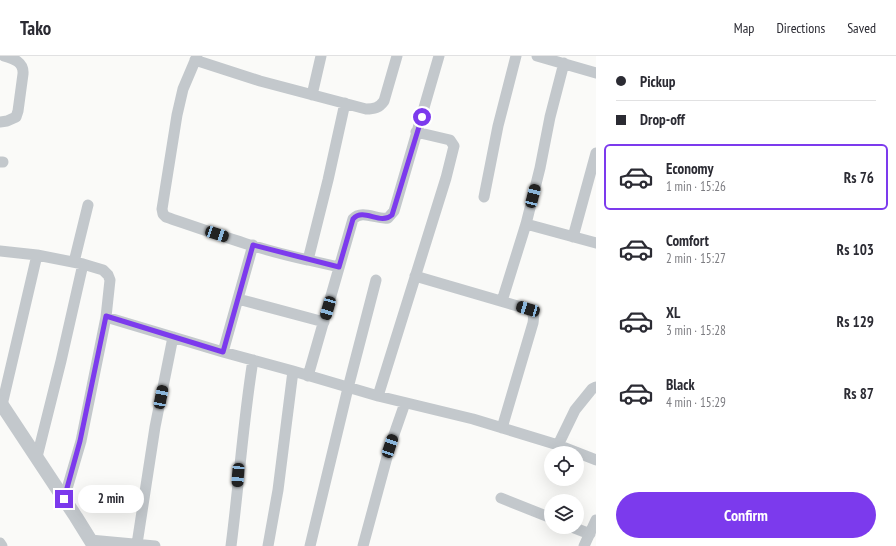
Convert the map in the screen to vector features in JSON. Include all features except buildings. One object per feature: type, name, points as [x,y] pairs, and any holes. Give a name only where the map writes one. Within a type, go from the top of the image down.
[{"type":"street","points":[[0,122],[16,117],[24,69],[16,60],[4,56]]},
{"type":"street","points":[[312,94],[321,56]]},
{"type":"street","points":[[339,267],[253,245],[166,217],[163,214],[162,208],[177,115],[183,89],[196,58],[260,81],[366,108],[374,108],[380,106],[384,101],[397,56]]},
{"type":"street","points":[[308,376],[353,219],[357,215],[362,214],[382,219],[388,218],[392,215],[439,56]]},
{"type":"street","points":[[484,197],[498,126],[516,56]]},
{"type":"street","points":[[537,56],[596,73]]},
{"type":"street","points":[[502,301],[526,224],[540,168],[550,117],[564,63]]},
{"type":"street","points":[[308,260],[345,103]]},
{"type":"street","points":[[378,396],[444,184],[454,146],[450,140],[416,132]]},
{"type":"street","points":[[573,237],[596,153]]},
{"type":"street","points":[[37,457],[61,361],[88,206]]},
{"type":"street","points":[[526,224],[596,243]]},
{"type":"street","points":[[223,352],[253,245]]},
{"type":"street","points":[[0,251],[37,255],[78,263],[104,270],[110,280],[106,316],[80,441],[64,499]]},
{"type":"street","points":[[37,255],[1,404],[92,543],[155,546]]},
{"type":"street","points":[[415,276],[528,309],[534,315],[502,428]]},
{"type":"street","points":[[310,546],[376,280]]},
{"type":"street","points":[[238,299],[324,322]]},
{"type":"street","points":[[106,316],[348,388],[473,419],[558,445],[596,460]]},
{"type":"street","points":[[137,544],[155,427],[173,337]]},
{"type":"street","points":[[231,546],[248,390],[254,360]]},
{"type":"street","points":[[268,546],[278,490],[293,371]]},
{"type":"street","points":[[558,445],[575,410],[592,389],[596,387]]},
{"type":"street","points":[[363,546],[390,446],[405,403]]},
{"type":"street","points":[[501,498],[544,515]]},
{"type":"street","points":[[584,546],[596,520]]},
{"type":"street","points":[[584,532],[590,534]]},
{"type":"route","points":[[64,499],[73,471],[80,441],[106,316],[147,330],[223,352],[253,245],[339,267],[353,219],[357,215],[362,214],[382,219],[388,218],[392,215],[416,132],[422,117]]}]
